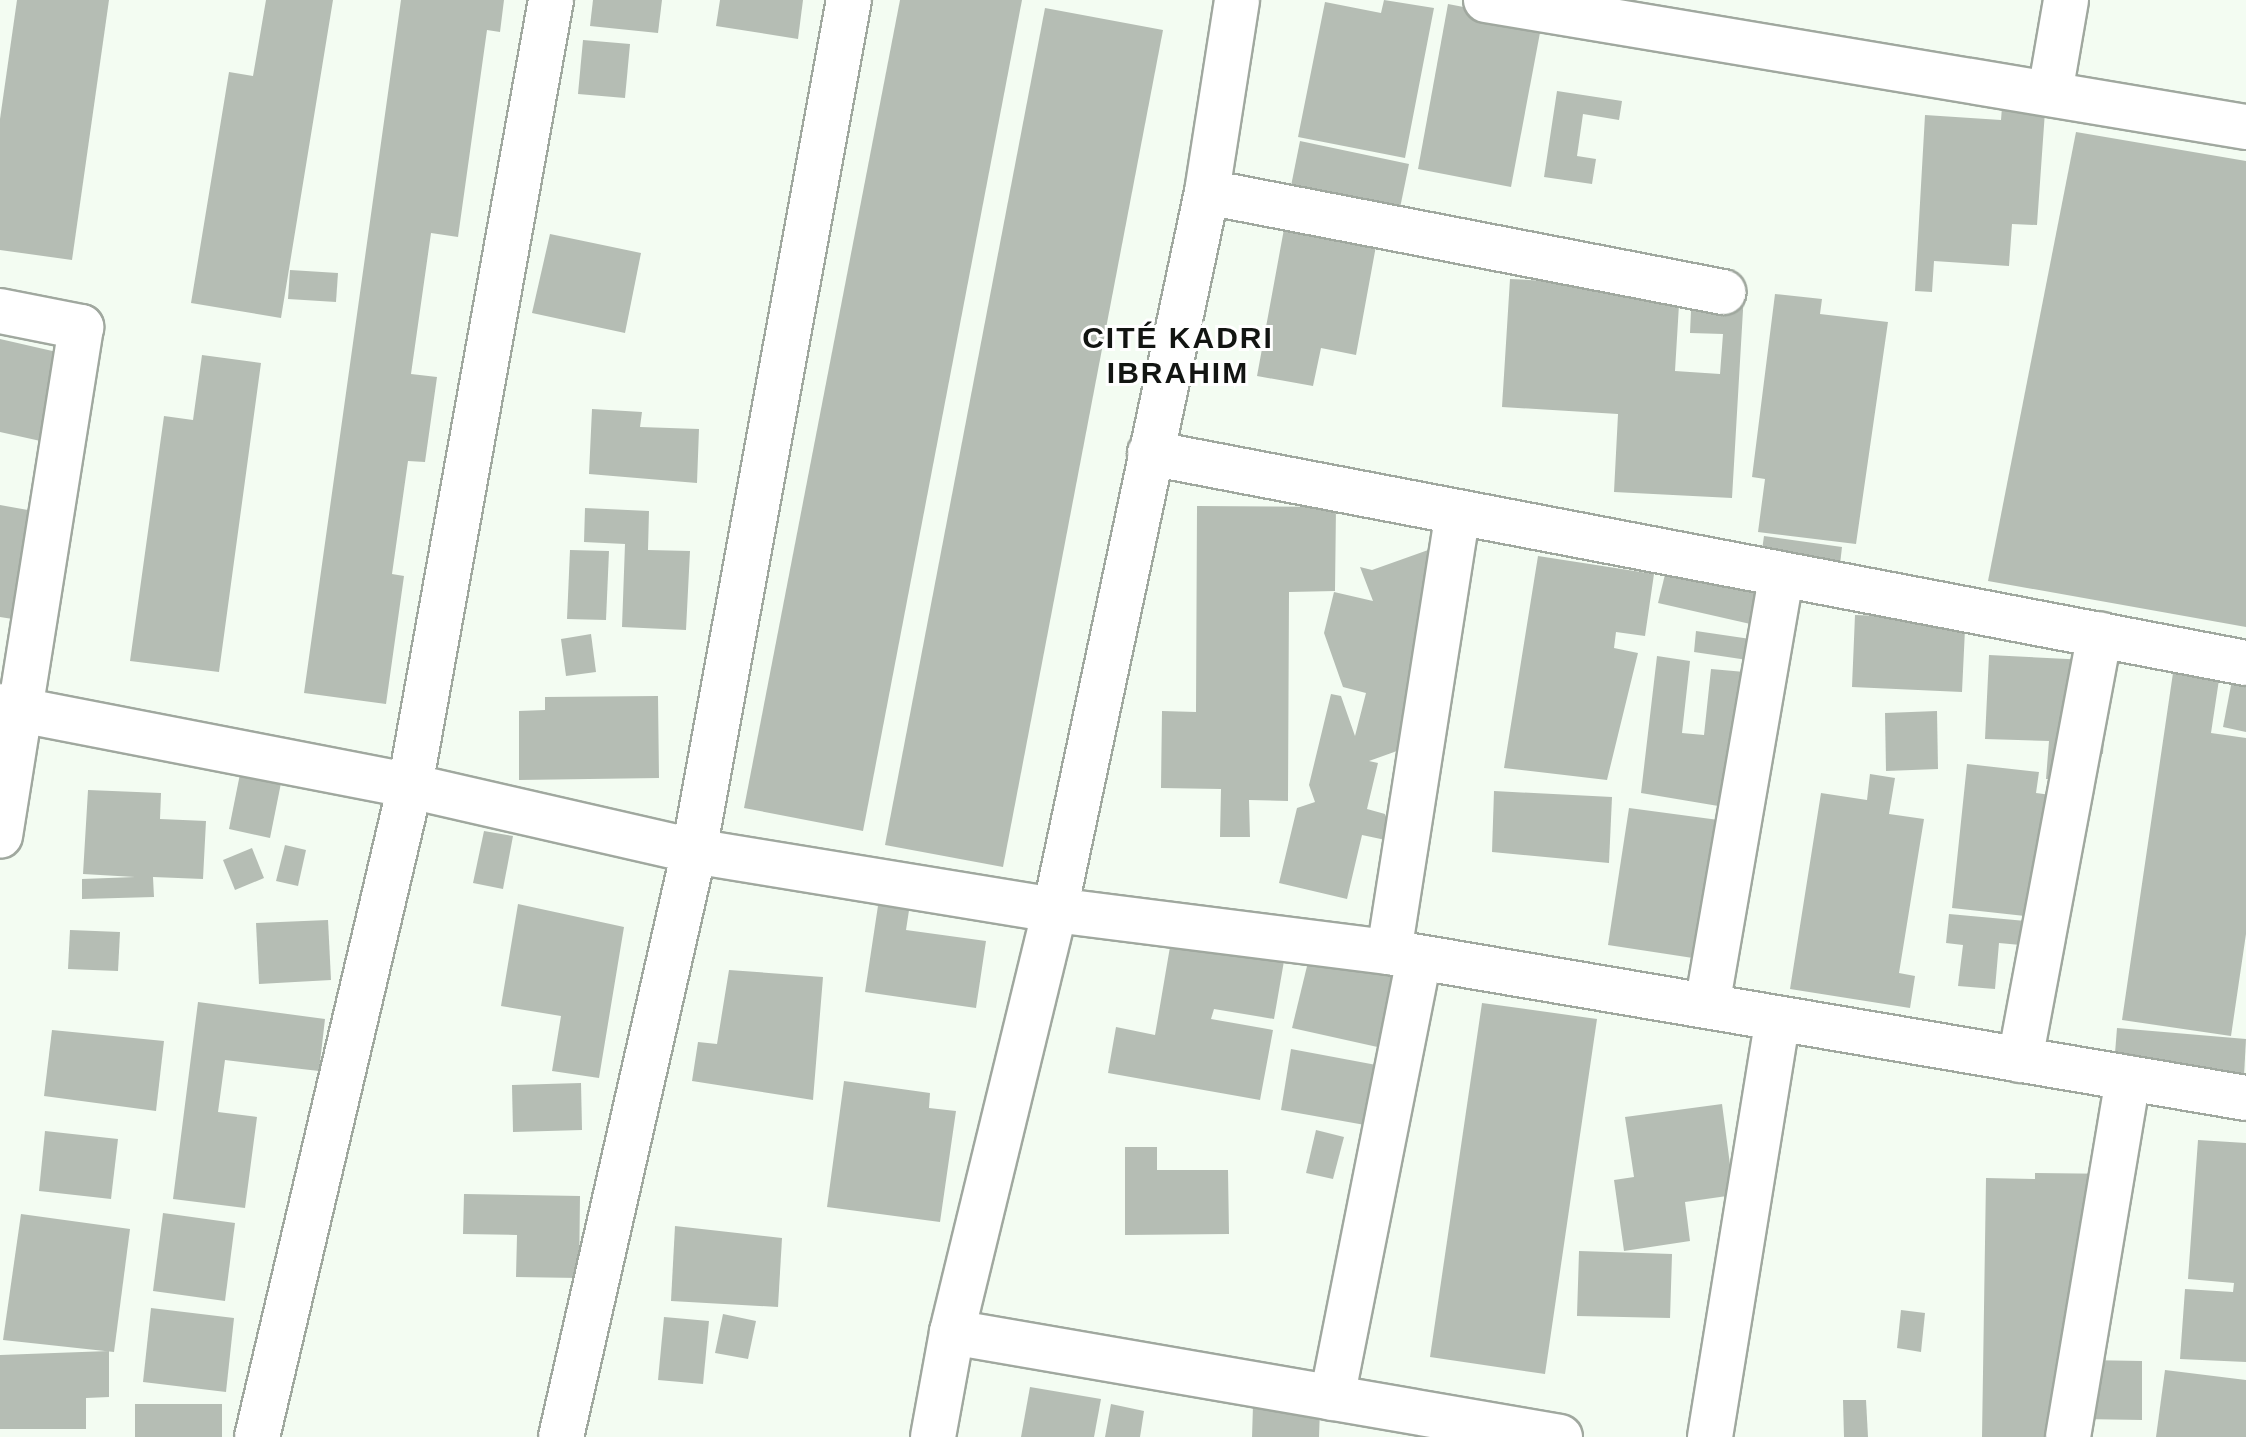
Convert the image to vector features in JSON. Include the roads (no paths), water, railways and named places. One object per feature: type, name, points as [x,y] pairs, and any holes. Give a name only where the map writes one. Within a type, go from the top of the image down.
[{"type":"street","points":[[257,1437],[410,786],[551,0]]},
{"type":"street","points":[[561,1437],[694,851],[849,0]]},
{"type":"street","points":[[933,1437],[952,1332],[1055,910],[1207,192],[1237,0]]},
{"type":"street","points":[[1486,0],[2246,127]]},
{"type":"street","points":[[2050,93],[2066,0]]},
{"type":"street","points":[[1207,192],[1723,292]]},
{"type":"street","points":[[0,311],[81,327],[12,708],[0,836]]},
{"type":"street","points":[[1150,453],[2246,663]]},
{"type":"street","points":[[1332,1398],[1404,955],[1458,513]]},
{"type":"street","points":[[1707,1006],[1782,574]]},
{"type":"street","points":[[2020,1060],[2100,634]]},
{"type":"street","points":[[12,708],[410,786],[694,851],[1055,910],[1404,955],[2246,1098]]},
{"type":"street","points":[[1710,1437],[1778,1018]]},
{"type":"street","points":[[2068,1437],[2128,1078]]},
{"type":"street","points":[[952,1332],[1560,1437]]},
{"type":"district","name":"CITÉ KADRI IBRAHIM","points":[[1178,355]]}]
